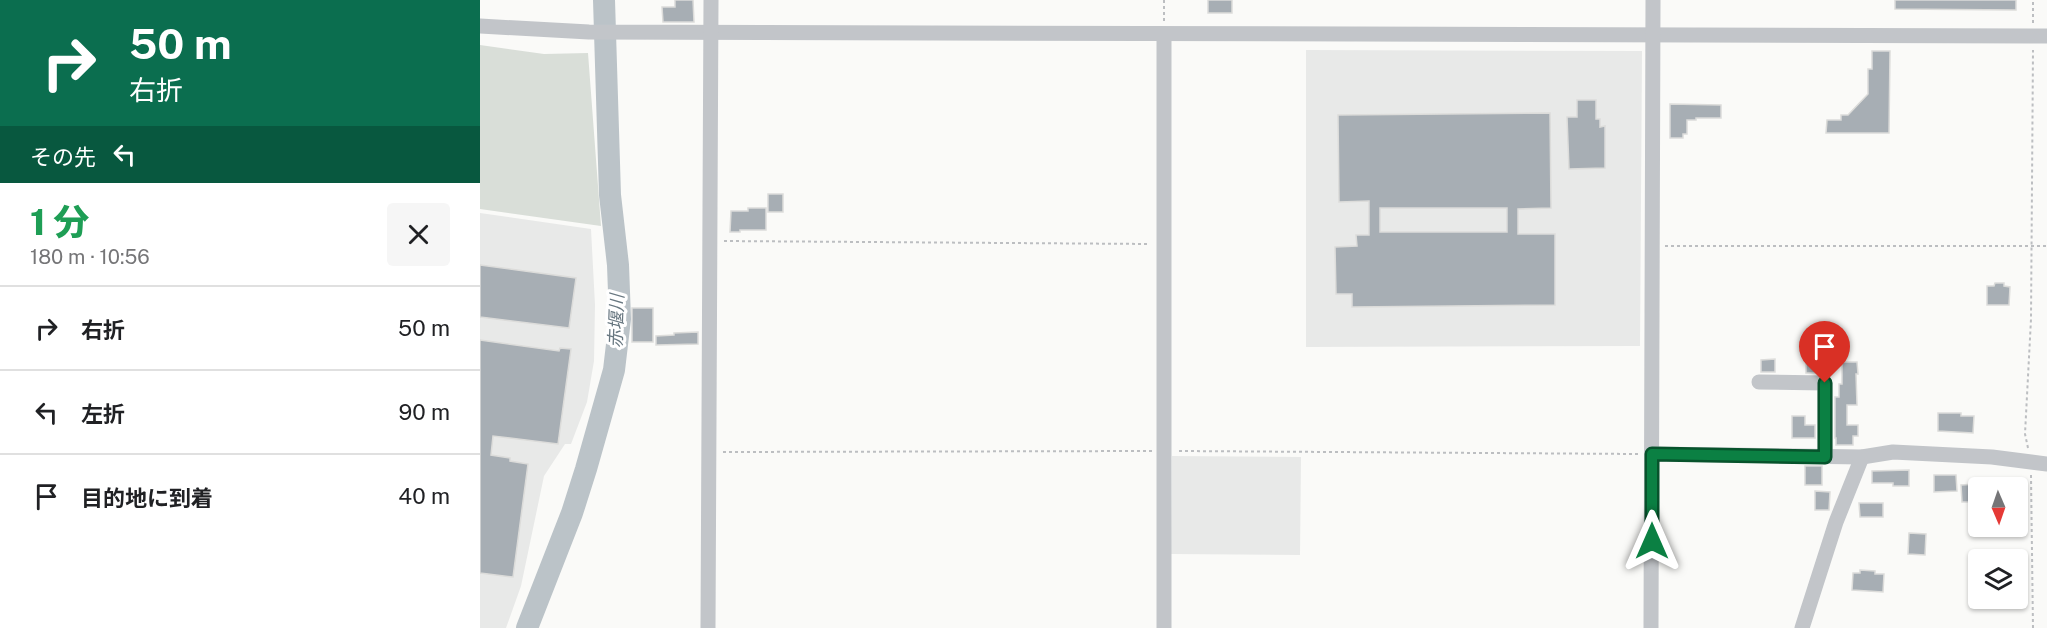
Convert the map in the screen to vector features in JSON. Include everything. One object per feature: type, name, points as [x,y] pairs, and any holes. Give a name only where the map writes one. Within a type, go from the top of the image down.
[{"type":"street","points":[[708,628],[711,0]]},
{"type":"street","points":[[1651,628],[1653,0]]},
{"type":"street","points":[[480,26],[589,32],[2040,36]]},
{"type":"street","points":[[1164,34],[1164,628]]},
{"type":"street","points":[[1759,382],[1825,383],[1825,457]]},
{"type":"street","points":[[1652,454],[1862,457],[1893,452],[2047,464]]},
{"type":"street","points":[[1802,628],[1836,522],[1862,457]]},
{"type":"path","points":[[1164,0],[1164,34]]},
{"type":"path","points":[[2033,0],[2040,36],[2025,434],[2031,461],[2033,628]]},
{"type":"path","points":[[711,241],[1165,244]]},
{"type":"path","points":[[1653,246],[2047,246]]},
{"type":"path","points":[[708,452],[1164,451],[1652,454]]},
{"type":"shaded area","points":[[480,45],[544,54],[588,53],[601,226],[480,209]]},
{"type":"shaded area","points":[[1306,50],[1642,51],[1640,346],[1306,347]]},
{"type":"shaded area","points":[[480,213],[591,229],[595,305],[594,361],[587,402],[571,444],[565,444],[544,476],[521,586],[506,628],[480,628]]},
{"type":"shaded area","points":[[1172,456],[1301,457],[1300,555],[1171,554]]},
{"type":"building","points":[[675,0],[693,0],[694,22],[663,22],[662,7],[675,7]]},
{"type":"building","points":[[1208,0],[1232,0],[1232,13],[1208,13]]},
{"type":"building","points":[[1895,0],[2016,0],[2016,10],[1895,9]]},
{"type":"building","points":[[1872,51],[1890,51],[1889,133],[1826,133],[1827,120],[1841,120],[1841,115],[1848,115],[1868,94],[1868,69],[1872,69]]},
{"type":"building","points":[[1577,100],[1596,100],[1596,119],[1600,119],[1600,127],[1605,126],[1605,168],[1569,169],[1567,117],[1577,117]]},
{"type":"building","points":[[1670,104],[1721,105],[1721,118],[1687,120],[1687,134],[1683,134],[1683,138],[1670,138]]},
{"type":"building","points":[[1550,113],[1551,208],[1518,209],[1518,234],[1555,234],[1555,305],[1352,307],[1352,294],[1336,294],[1335,247],[1357,246],[1356,235],[1369,235],[1369,201],[1339,202],[1338,115]],"holes":[[[1380,208],[1507,208],[1507,232],[1380,232]]]},
{"type":"building","points":[[768,194],[783,194],[783,212],[768,212]]},
{"type":"building","points":[[748,208],[766,208],[766,230],[730,232],[731,211],[748,211]]},
{"type":"building","points":[[480,265],[576,278],[569,328],[480,317]]},
{"type":"building","points":[[1995,283],[2004,283],[2004,286],[2010,287],[2009,305],[1987,305],[1987,286],[1994,286]]},
{"type":"building","points":[[632,308],[653,308],[653,342],[632,342]]},
{"type":"building","points":[[698,332],[698,344],[656,345],[656,336]]},
{"type":"building","points":[[480,340],[559,351],[560,348],[571,349],[558,444],[493,436],[491,455],[528,464],[513,577],[480,573]]},
{"type":"building","points":[[1806,357],[1818,357],[1818,373],[1806,373]]},
{"type":"building","points":[[1775,359],[1775,372],[1761,372],[1761,360]]},
{"type":"building","points":[[1842,362],[1857,362],[1857,405],[1847,405],[1847,425],[1858,425],[1858,436],[1853,436],[1853,445],[1836,445],[1835,438],[1835,397],[1839,397],[1839,384],[1842,384]]},
{"type":"building","points":[[1938,413],[1961,413],[1961,416],[1974,416],[1973,433],[1938,431]]},
{"type":"building","points":[[1792,416],[1805,416],[1805,425],[1815,425],[1815,438],[1792,438]]},
{"type":"building","points":[[1805,466],[1822,466],[1822,485],[1805,485]]},
{"type":"building","points":[[1909,470],[1909,486],[1872,483],[1872,471]]},
{"type":"building","points":[[1934,475],[1956,475],[1957,491],[1934,492]]},
{"type":"building","points":[[1961,485],[1968,485],[1968,502],[1962,502]]},
{"type":"building","points":[[1815,491],[1830,492],[1829,510],[1815,510]]},
{"type":"building","points":[[1859,503],[1883,503],[1883,517],[1860,517]]},
{"type":"building","points":[[1909,533],[1926,534],[1925,555],[1908,554]]},
{"type":"building","points":[[1860,570],[1884,574],[1883,592],[1852,590],[1853,573],[1860,573]]},
{"type":"waterway","name":"赤堰川","points":[[527,628],[572,513],[614,370],[620,319],[618,265],[610,195],[604,0]]},
{"type":"route","points":[[1652,541],[1652,454],[1825,457],[1825,383]]}]
